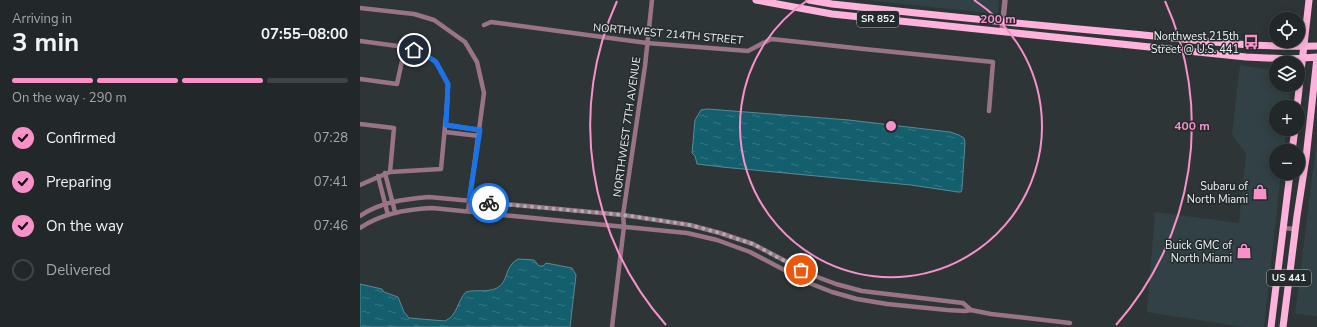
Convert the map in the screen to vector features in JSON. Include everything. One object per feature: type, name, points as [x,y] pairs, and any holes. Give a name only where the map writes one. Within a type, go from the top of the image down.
[{"type":"main road","name":"SR 852","points":[[756,0],[832,14],[1176,50],[1269,57]]},
{"type":"main road","name":"SR 852","points":[[809,0],[832,4],[1003,23],[1240,45],[1269,45]]},
{"type":"main road","points":[[1305,34],[1308,0]]},
{"type":"main road","points":[[1176,50],[1177,38]]},
{"type":"main road","name":"SR 852","points":[[1305,46],[1317,46]]},
{"type":"main road","name":"SR 852","points":[[1305,58],[1317,57]]},
{"type":"main road","name":"US 441","points":[[1283,327],[1295,229],[1306,158],[1317,57]]},
{"type":"main road","name":"US 441","points":[[1271,327],[1289,180]]},
{"type":"street","name":"NORTHWEST 7TH AVENUE","points":[[612,327],[624,215],[652,0]]},
{"type":"street","points":[[1002,31],[1005,0]]},
{"type":"street","points":[[360,8],[414,14],[434,20],[466,42],[477,62],[484,93],[468,211]]},
{"type":"street","name":"NORTHWEST 214TH STREET","points":[[484,25],[491,22],[647,43],[748,51],[770,39],[993,62],[989,111]]},
{"type":"street","points":[[360,41],[405,47],[423,53],[436,62],[448,84],[446,125],[440,169],[388,173],[360,185]]},
{"type":"street","points":[[360,79],[397,84],[405,47]]},
{"type":"street","points":[[360,124],[394,128],[388,173],[395,212]]},
{"type":"street","points":[[446,125],[480,130]]},
{"type":"street","points":[[445,132],[479,136]]},
{"type":"street","points":[[378,176],[388,215]]},
{"type":"street","points":[[360,216],[392,202],[429,197],[624,215],[690,225],[753,244],[812,276],[836,284],[862,291],[963,303],[970,310]]},
{"type":"street","points":[[360,228],[395,212],[410,209],[432,208],[687,233],[717,240],[750,252],[809,283],[832,292],[857,299],[887,304],[965,311],[970,310],[991,314],[1070,323]]},
{"type":"street","points":[[1283,228],[1295,229]]},
{"type":"shaded area","points":[[864,0],[999,0],[998,14]]},
{"type":"shaded area","points":[[1240,65],[1269,70],[1269,92],[1290,92],[1290,100],[1269,100],[1269,136],[1285,136],[1285,144],[1269,144],[1269,180],[1280,180],[1264,327],[1243,327],[1147,312],[1155,212],[1239,223],[1246,154],[1232,134]]},
{"type":"shaded area","points":[[1317,139],[1317,316],[1295,314]]},
{"type":"water","points":[[707,109],[849,120],[950,132],[964,138],[962,189],[961,192],[958,192],[911,185],[697,164],[695,156],[692,153],[695,120],[701,110]]},
{"type":"water","points":[[518,259],[534,260],[539,266],[543,266],[546,263],[572,268],[576,275],[570,327],[360,327],[360,284],[382,289],[384,292],[398,297],[404,312],[409,318],[445,321],[455,312],[466,292],[489,290],[497,288],[501,285],[510,266]]},
{"type":"way so far","points":[[489,203],[624,215],[690,225],[753,244],[801,270]]},
{"type":"place","name":"Northwest 215th Street @ U.S. 441","points":[[1251,42]]},
{"type":"place","name":"Subaru of North Miami","points":[[1260,192]]},
{"type":"place","name":"Buick GMC of North Miami","points":[[1244,251]]},
{"type":"route","points":[[414,50],[423,53],[436,62],[448,84],[446,125],[480,130],[469,201],[489,203]]}]
